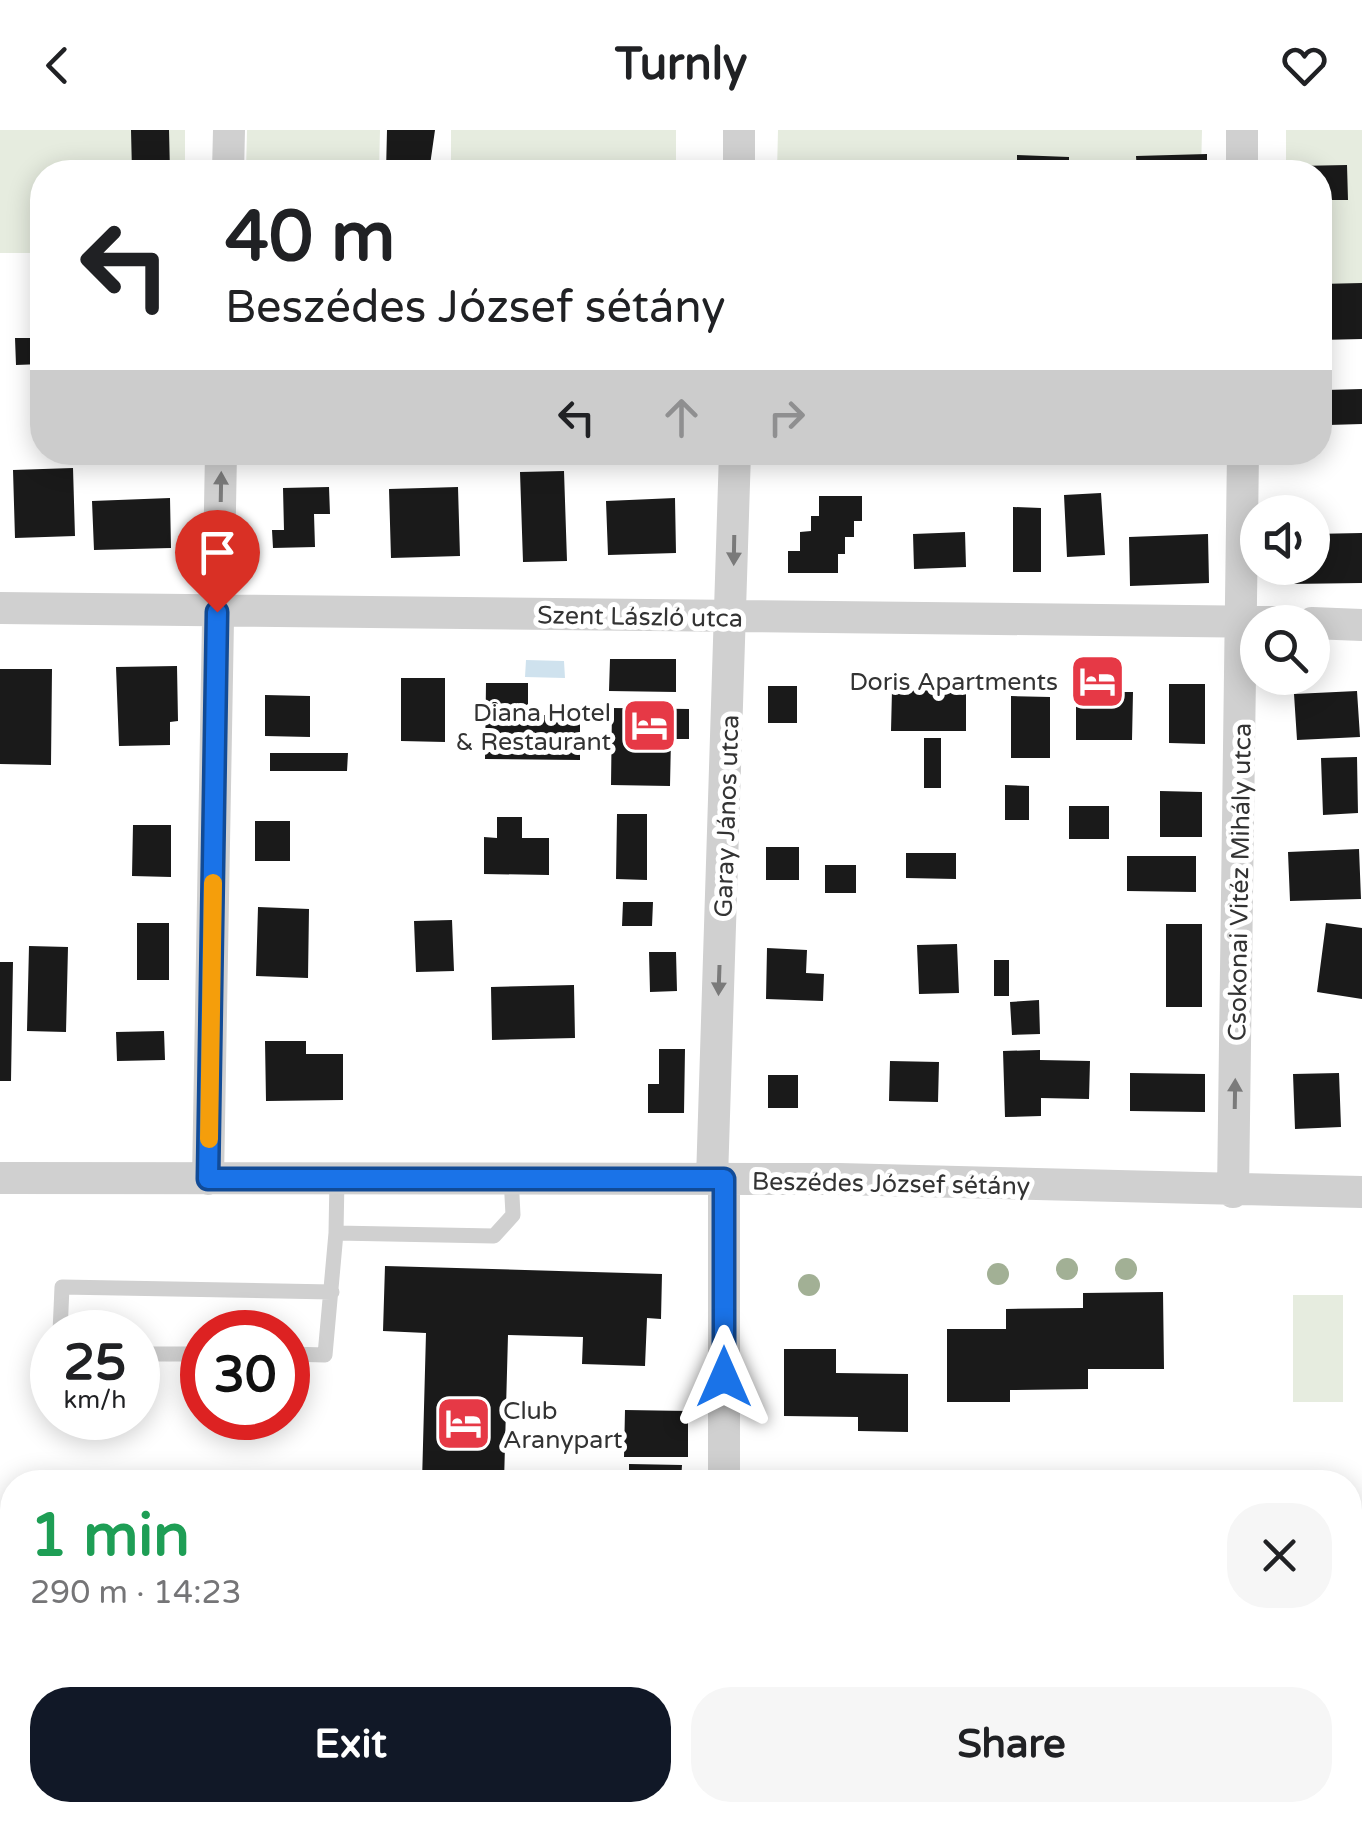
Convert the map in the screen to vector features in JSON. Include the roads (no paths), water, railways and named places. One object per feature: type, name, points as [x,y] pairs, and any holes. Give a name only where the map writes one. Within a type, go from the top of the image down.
[{"type":"street","points":[[229,160],[230,130]]},
{"type":"street","points":[[739,130],[739,160]]},
{"type":"street","points":[[1242,130],[1242,160]]},
{"type":"street","points":[[208,1179],[221,465]]},
{"type":"street","name":"Garay János utca","points":[[724,1470],[718,1179],[735,465]]},
{"type":"street","name":"Csokonai Vitéz Mihály utca","points":[[1244,465],[1244,605]]},
{"type":"street","name":"Szent László utca","points":[[0,608],[1240,622]]},
{"type":"street","points":[[1330,623],[1362,624]]},
{"type":"street","name":"Csokonai Vitéz Mihály utca","points":[[1233,1192],[1243,695]]},
{"type":"street","name":"Beszédes József sétány","points":[[0,1178],[718,1179],[1362,1192]]},
{"type":"lane","points":[[336,1233],[494,1236],[513,1215],[511,1177]]},
{"type":"lane","points":[[310,1355],[325,1355],[336,1233],[336,1178]]},
{"type":"lane","points":[[61,1310],[62,1286],[332,1292]]},
{"type":"water","points":[[526,660],[564,661],[565,678],[525,677]]},
{"type":"place","name":"Doris Apartments","points":[[1097,681]]},
{"type":"place","name":"Diana Hotel & Restaurant","points":[[650,726]]},
{"type":"place","name":"Club Aranypart","points":[[464,1424]]}]
